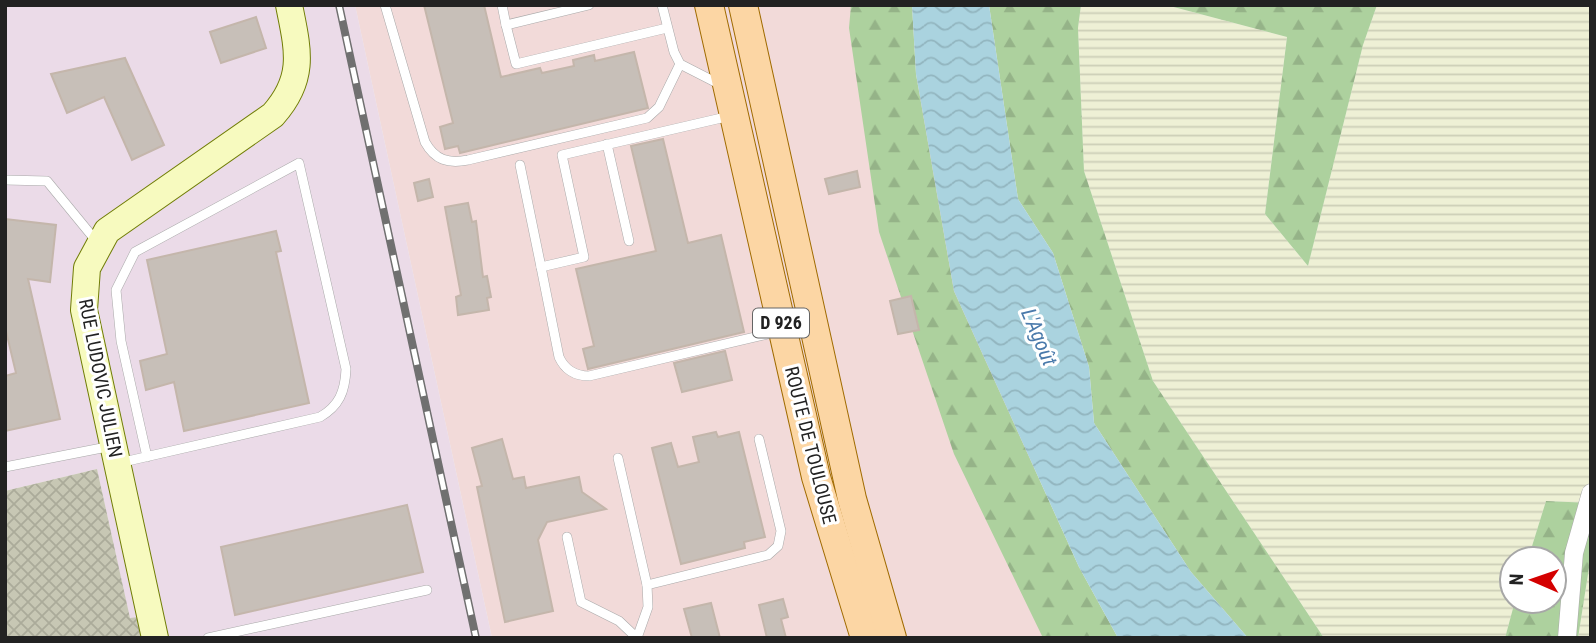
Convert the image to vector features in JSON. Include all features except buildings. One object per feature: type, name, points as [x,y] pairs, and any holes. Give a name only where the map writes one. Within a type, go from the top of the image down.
[{"type":"main road","name":"RUE LUDOVIC JULIEN","points":[[155,638],[83,296],[87,268],[98,243],[129,214],[273,115],[286,101],[295,83],[298,64],[289,5]]},
{"type":"main road","name":"ROUTE DE TOULOUSE","points":[[709,5],[816,477],[865,638]]},
{"type":"main road","name":"ROUTE DE TOULOUSE","points":[[743,5],[852,499],[892,638]]},
{"type":"street","points":[[1567,638],[1574,553],[1591,493]]},
{"type":"lane","points":[[385,5],[425,142],[431,153],[447,162],[468,160],[647,118],[659,107],[680,64]]},
{"type":"lane","points":[[502,5],[516,64],[667,28]]},
{"type":"lane","points":[[506,25],[589,5]]},
{"type":"lane","points":[[662,5],[680,64],[731,102]]},
{"type":"lane","points":[[541,267],[584,257],[562,155],[607,145],[731,102]]},
{"type":"lane","points":[[607,145],[629,241]]},
{"type":"lane","points":[[5,467],[116,455],[147,457],[320,417],[332,410],[340,399],[346,369],[299,163],[135,253],[116,290],[121,341],[147,457]]},
{"type":"lane","points":[[520,165],[559,357],[567,369],[577,375],[589,376],[783,330]]},
{"type":"lane","points":[[5,180],[47,181],[98,243]]},
{"type":"lane","points":[[647,585],[768,555],[778,546],[781,531],[759,439]]},
{"type":"lane","points":[[567,537],[581,602],[620,621],[637,638],[648,607],[647,585],[618,458]]},
{"type":"lane","points":[[208,638],[427,590]]},
{"type":"shaded area","points":[[5,5],[355,5],[492,638],[134,638],[97,469],[5,491]]},
{"type":"shaded area","points":[[355,5],[893,5],[1086,638],[492,638]]},
{"type":"shaded area","points":[[1081,5],[1166,5],[1287,37],[1265,214],[1308,266],[1363,45],[1377,5],[1591,5],[1591,503],[1546,501],[1532,545],[1498,545],[1498,615],[1511,615],[1505,638],[1324,638],[1153,381],[1084,171],[1078,28]]},
{"type":"shaded area","points":[[97,469],[130,618],[139,617],[143,638],[5,638],[5,491]]},
{"type":"shaded area","points":[[1591,555],[1591,638],[1578,638]]},
{"type":"green space","points":[[851,5],[912,5],[916,74],[954,291],[1079,567],[1118,638],[1043,638],[954,454],[879,232],[849,28]]},
{"type":"green space","points":[[989,5],[1081,5],[1078,28],[1084,171],[1153,381],[1324,638],[1248,638],[1191,572],[1094,423],[1089,367],[1053,253],[1018,199]]},
{"type":"green space","points":[[1166,5],[1377,5],[1363,45],[1308,266],[1265,214],[1287,37]]},
{"type":"green space","points":[[1546,501],[1591,503],[1591,555],[1578,638],[1505,638],[1511,615],[1568,615],[1568,545],[1532,545]]},
{"type":"water","name":"L'Agoût","points":[[912,5],[989,5],[1018,199],[1053,253],[1089,367],[1094,423],[1191,572],[1248,638],[1118,638],[1079,567],[954,291],[916,74]]},
{"type":"railway","points":[[339,5],[476,638]]}]
